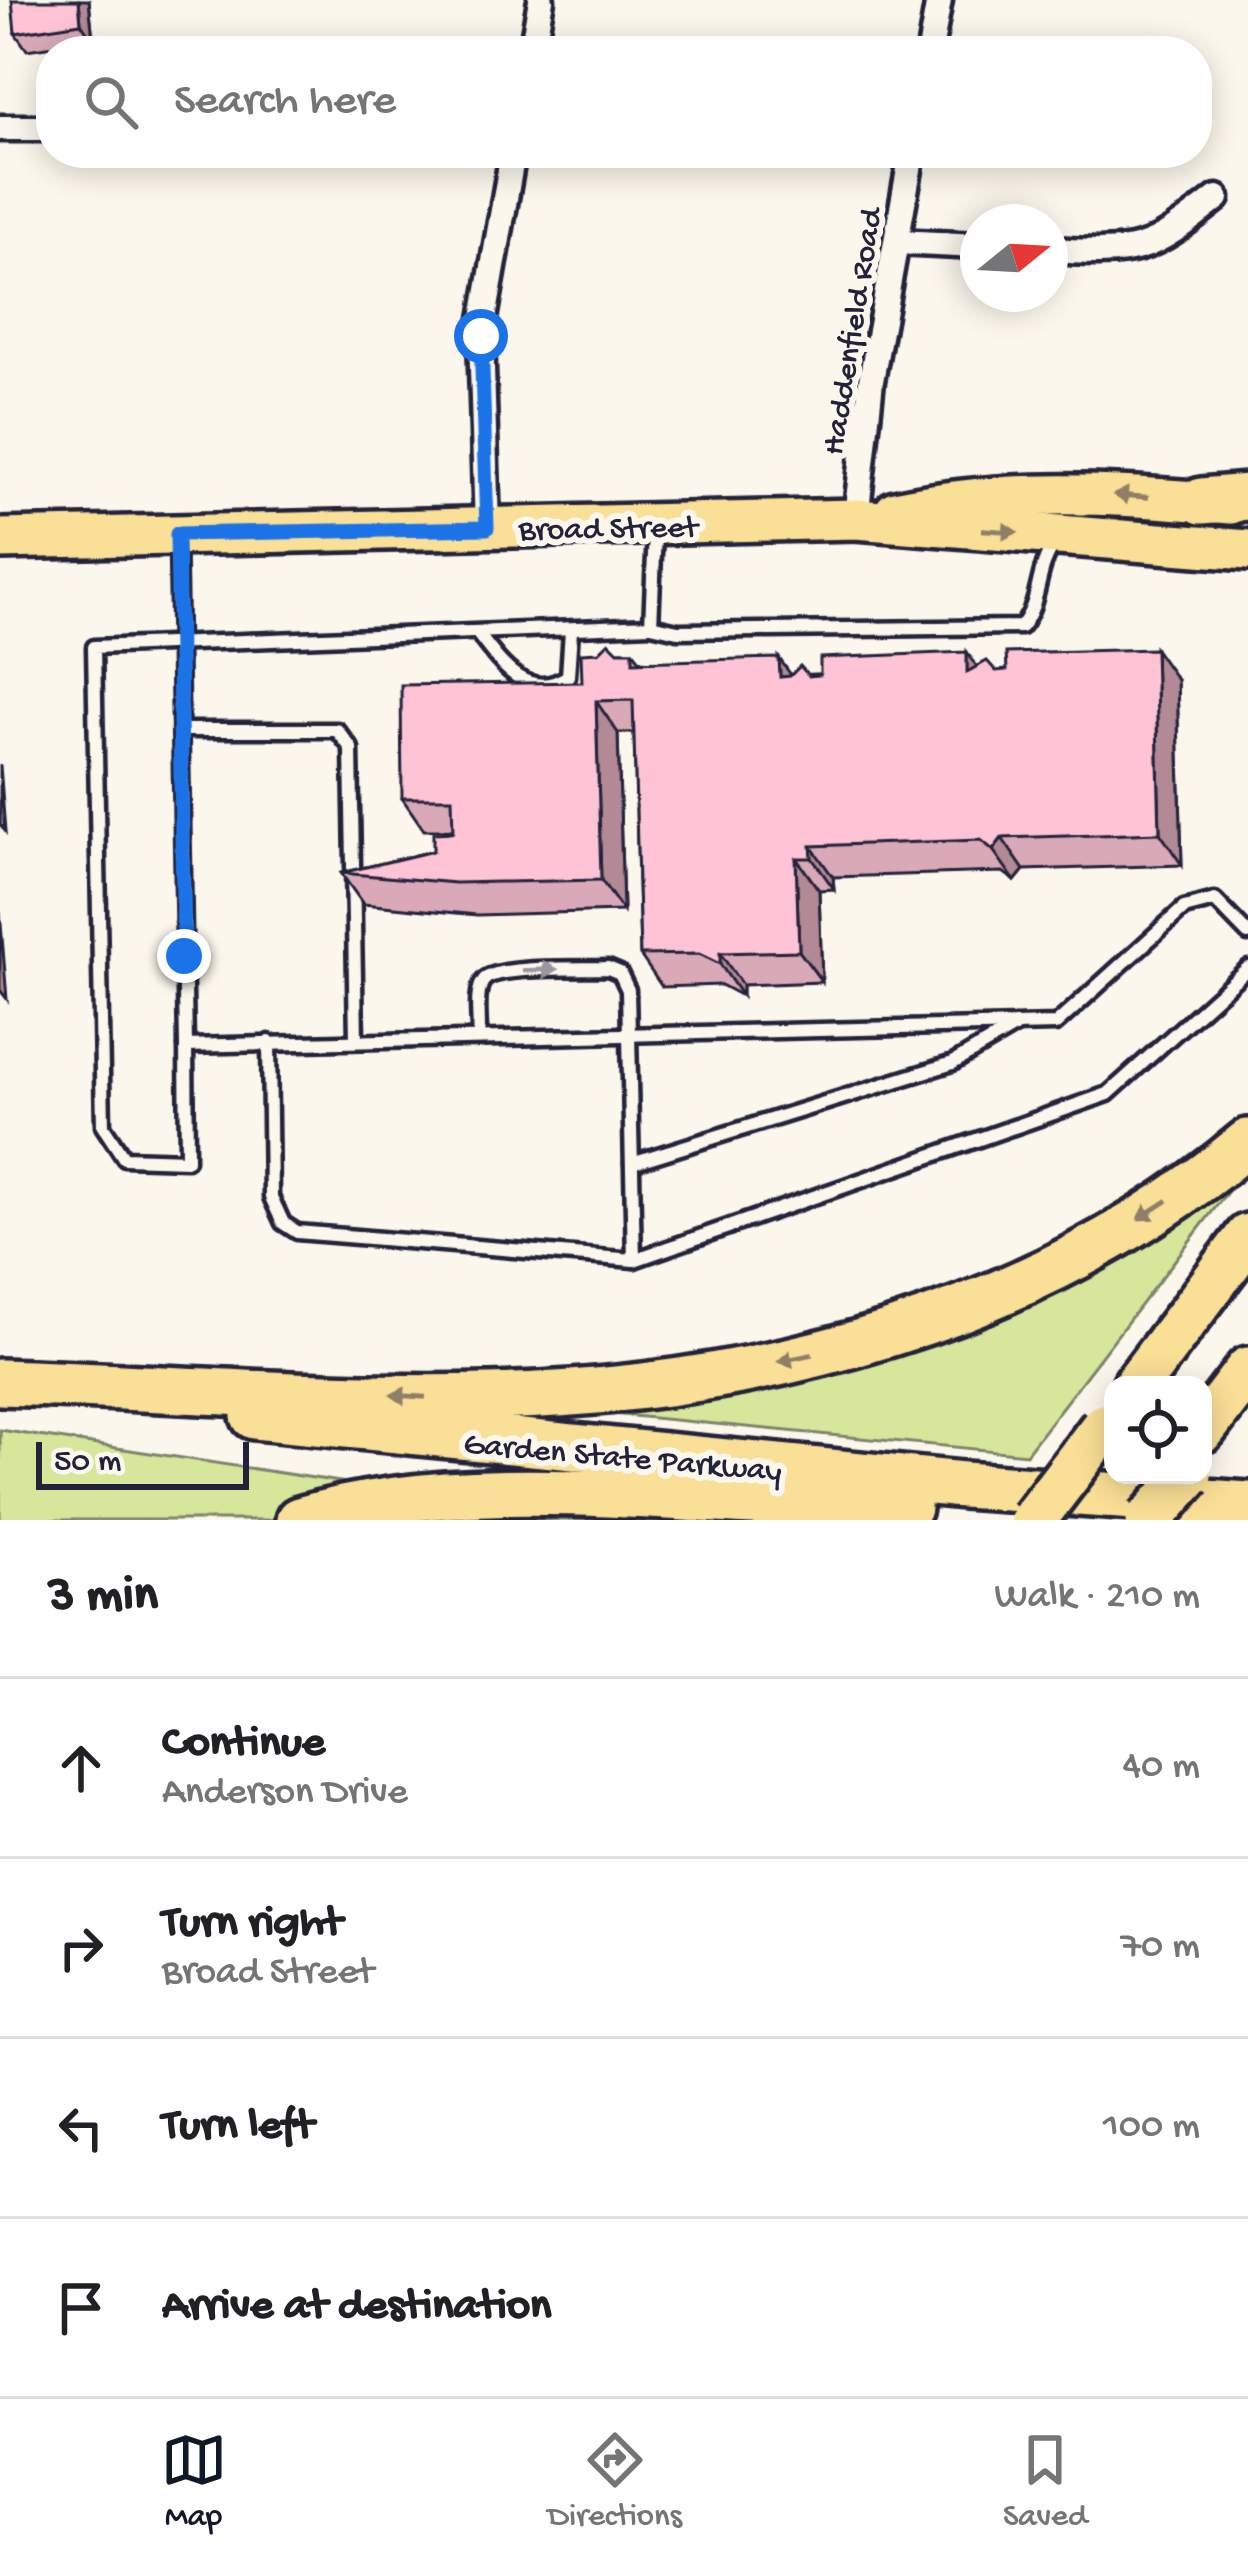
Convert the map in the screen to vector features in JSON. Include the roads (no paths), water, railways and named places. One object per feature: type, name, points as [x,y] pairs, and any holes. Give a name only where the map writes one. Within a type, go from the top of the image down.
[{"type":"highway","points":[[1202,501],[1248,501]]},
{"type":"highway","points":[[0,1386],[494,1397],[725,1372],[882,1336],[981,1302],[1103,1243],[1209,1174],[1248,1142]]},
{"type":"highway","points":[[1143,1376],[1248,1237]]},
{"type":"highway","points":[[1220,1433],[1248,1370]]},
{"type":"highway","name":"Garden State Parkway","points":[[0,1386],[821,1472],[1239,1504]]},
{"type":"highway","points":[[1034,1520],[1104,1425]]},
{"type":"highway","points":[[1134,1520],[1161,1484]]},
{"type":"highway","points":[[1149,1520],[1181,1484]]},
{"type":"highway","points":[[299,1520],[424,1497],[541,1496],[901,1508],[1239,1504]]},
{"type":"main road","name":"Broad Street","points":[[856,519],[952,499],[1098,494],[1202,501]]},
{"type":"main road","name":"Broad Street","points":[[0,539],[856,519],[1248,550]]},
{"type":"street","points":[[535,36],[541,0]]},
{"type":"street","points":[[934,36],[940,0]]},
{"type":"street","points":[[0,128],[36,128]]},
{"type":"street","points":[[487,528],[481,336],[510,168]]},
{"type":"street","name":"Haddenfield Road","points":[[856,519],[871,380],[909,168]]},
{"type":"street","points":[[1068,251],[1126,254],[1170,235],[1217,198]]},
{"type":"street","points":[[897,242],[960,245]]},
{"type":"lane","points":[[651,625],[655,524]]},
{"type":"lane","points":[[177,534],[179,645],[181,730],[187,1160],[124,1158],[103,1126],[94,647],[179,645],[478,634],[651,625],[678,631],[1021,627],[1035,609],[1042,560],[1060,535]]},
{"type":"lane","points":[[478,634],[519,680],[535,685],[568,676],[571,629]]},
{"type":"lane","points":[[181,730],[338,730],[351,748],[356,1040]]},
{"type":"lane","points":[[186,1046],[1056,1024],[1184,908],[1215,899],[1248,934]]},
{"type":"lane","points":[[479,1038],[480,986],[485,978],[503,972],[608,968],[620,973],[628,990],[634,1260]]},
{"type":"lane","points":[[269,1042],[271,1197],[284,1223],[297,1232],[634,1260],[1108,1094],[1248,968]]},
{"type":"lane","points":[[632,1163],[953,1063],[1017,1025]]}]
